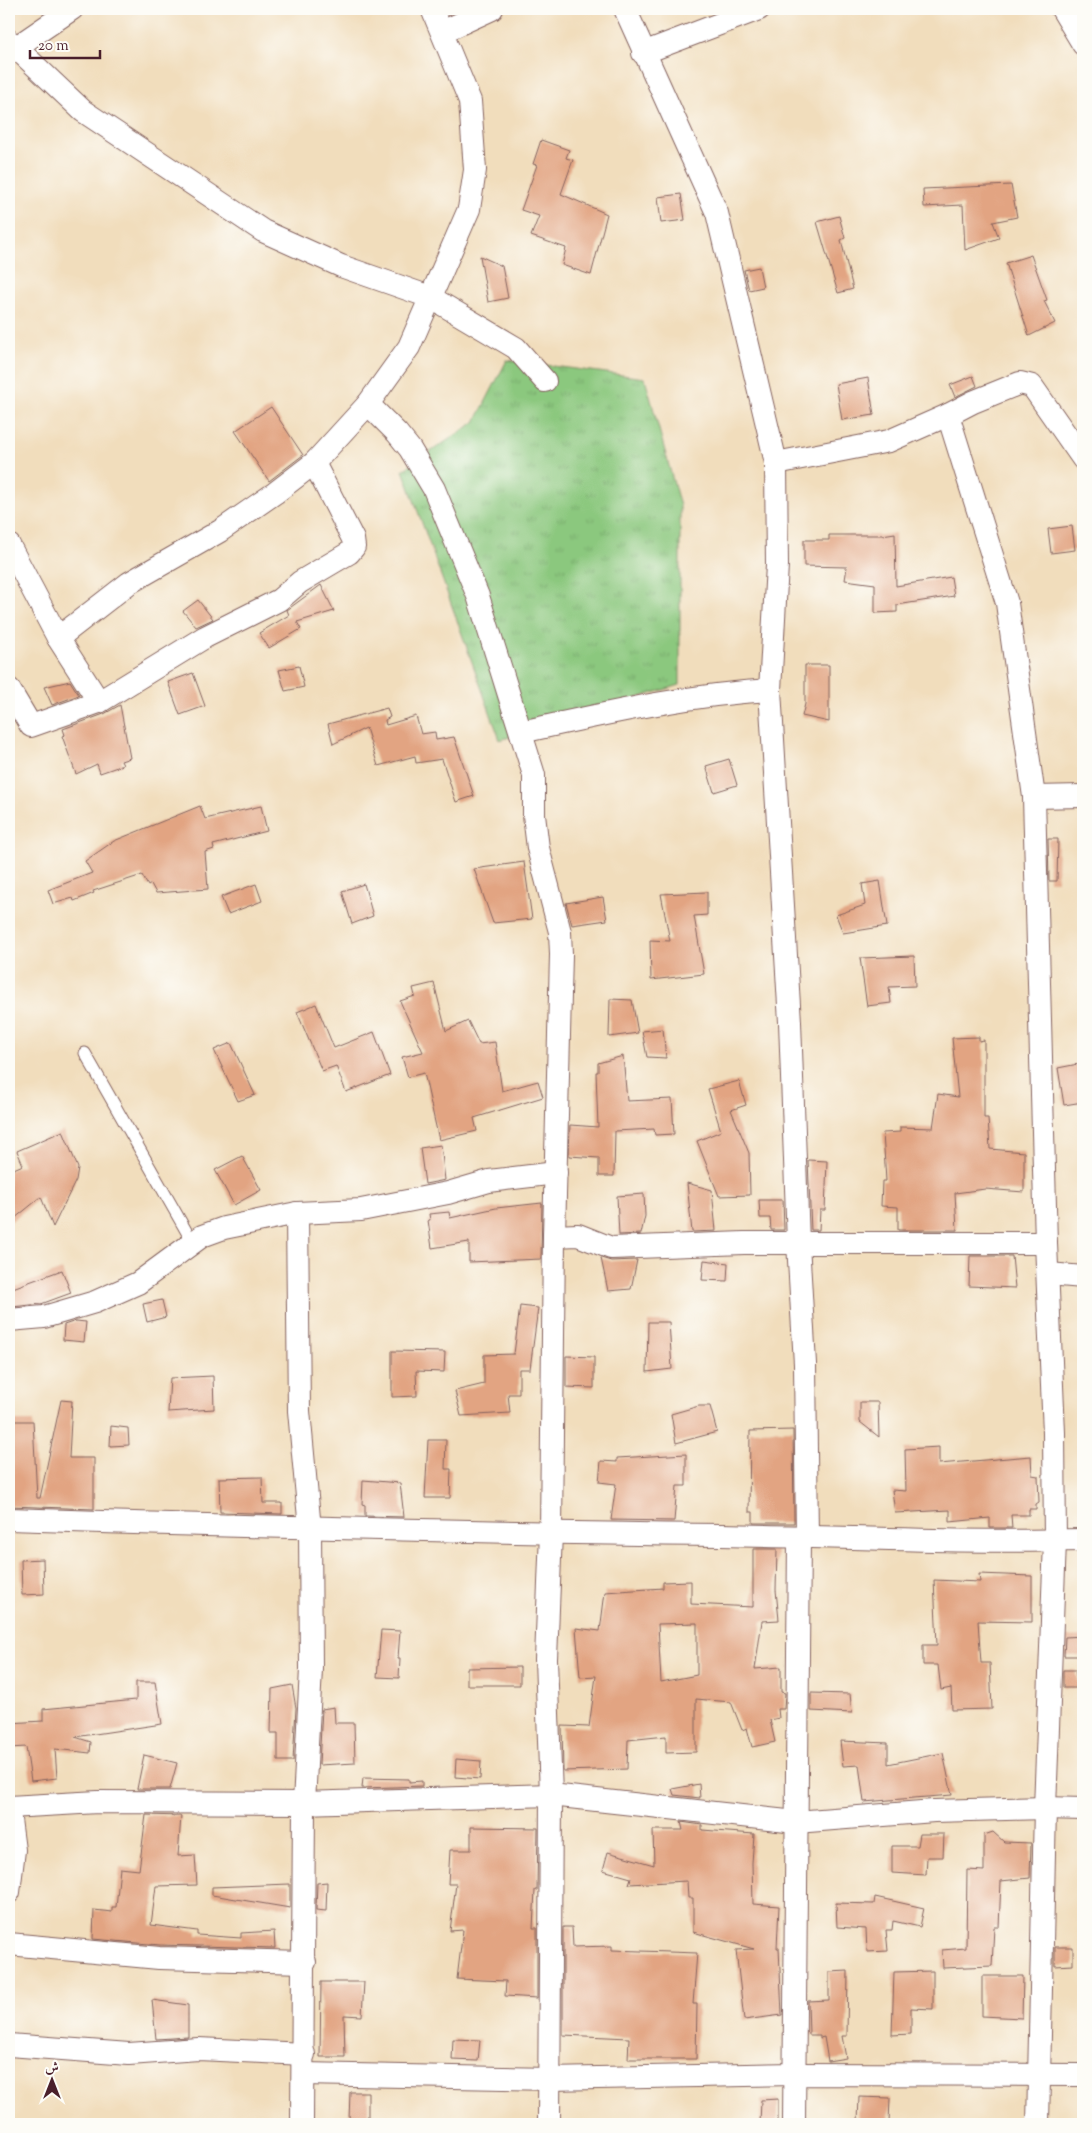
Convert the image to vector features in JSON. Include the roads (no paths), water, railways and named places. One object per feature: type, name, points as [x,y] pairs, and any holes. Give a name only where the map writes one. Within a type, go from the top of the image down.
[{"type":"street","points":[[72,9],[11,47],[83,111],[263,231],[341,266],[430,297],[516,348],[545,381]]},
{"type":"street","points":[[58,638],[129,582],[220,530],[276,493],[314,463],[368,404],[409,347],[469,209],[475,170],[470,101],[432,9]]},
{"type":"street","points":[[442,32],[492,9]]},
{"type":"street","points":[[625,9],[643,53],[717,213],[776,463],[777,566],[770,690],[790,1022],[798,1243],[805,1364],[796,1822],[794,2124]]},
{"type":"street","points":[[643,53],[759,9]]},
{"type":"street","points":[[1062,9],[1083,44]]},
{"type":"street","points":[[776,463],[881,443],[1020,383],[1032,386],[1083,459]]},
{"type":"street","points":[[368,404],[402,438],[434,489],[478,596],[534,775],[534,815],[538,848],[560,932],[551,1533],[546,1659],[551,1796],[549,2124]]},
{"type":"street","points":[[948,415],[1007,604],[1034,797],[1046,1242],[1049,1274],[1055,1541],[1045,1808],[1038,2124]]},
{"type":"street","points":[[9,689],[31,726],[99,702],[205,637],[279,600],[300,582],[349,553],[354,547],[353,540],[314,463]]},
{"type":"street","points":[[9,545],[58,638],[99,702]]},
{"type":"street","points":[[521,732],[634,707],[727,693],[770,690]]},
{"type":"street","points":[[1034,797],[1083,796]]},
{"type":"street","points":[[9,1320],[44,1318],[95,1302],[138,1282],[202,1236],[224,1228],[297,1214],[361,1210],[448,1193],[489,1181],[556,1174]]},
{"type":"street","points":[[297,1214],[299,1411],[310,1529],[311,1669],[304,1803],[305,1962],[302,2124]]},
{"type":"street","points":[[554,1236],[578,1235],[610,1248],[744,1242],[1046,1242]]},
{"type":"street","points":[[1049,1274],[1083,1277]]},
{"type":"street","points":[[9,1519],[310,1529],[803,1537],[938,1542],[1083,1540]]},
{"type":"street","points":[[9,1807],[98,1802],[304,1803],[551,1796],[796,1822],[934,1811],[1045,1808],[1083,1809]]},
{"type":"street","points":[[9,1812],[14,1850],[9,1892]]},
{"type":"street","points":[[9,1944],[159,1958],[305,1962]]},
{"type":"street","points":[[9,2045],[129,2054],[198,2049],[303,2064],[550,2079],[794,2074],[1083,2075]]},
{"type":"lane","points":[[85,1053],[193,1242]]}]
